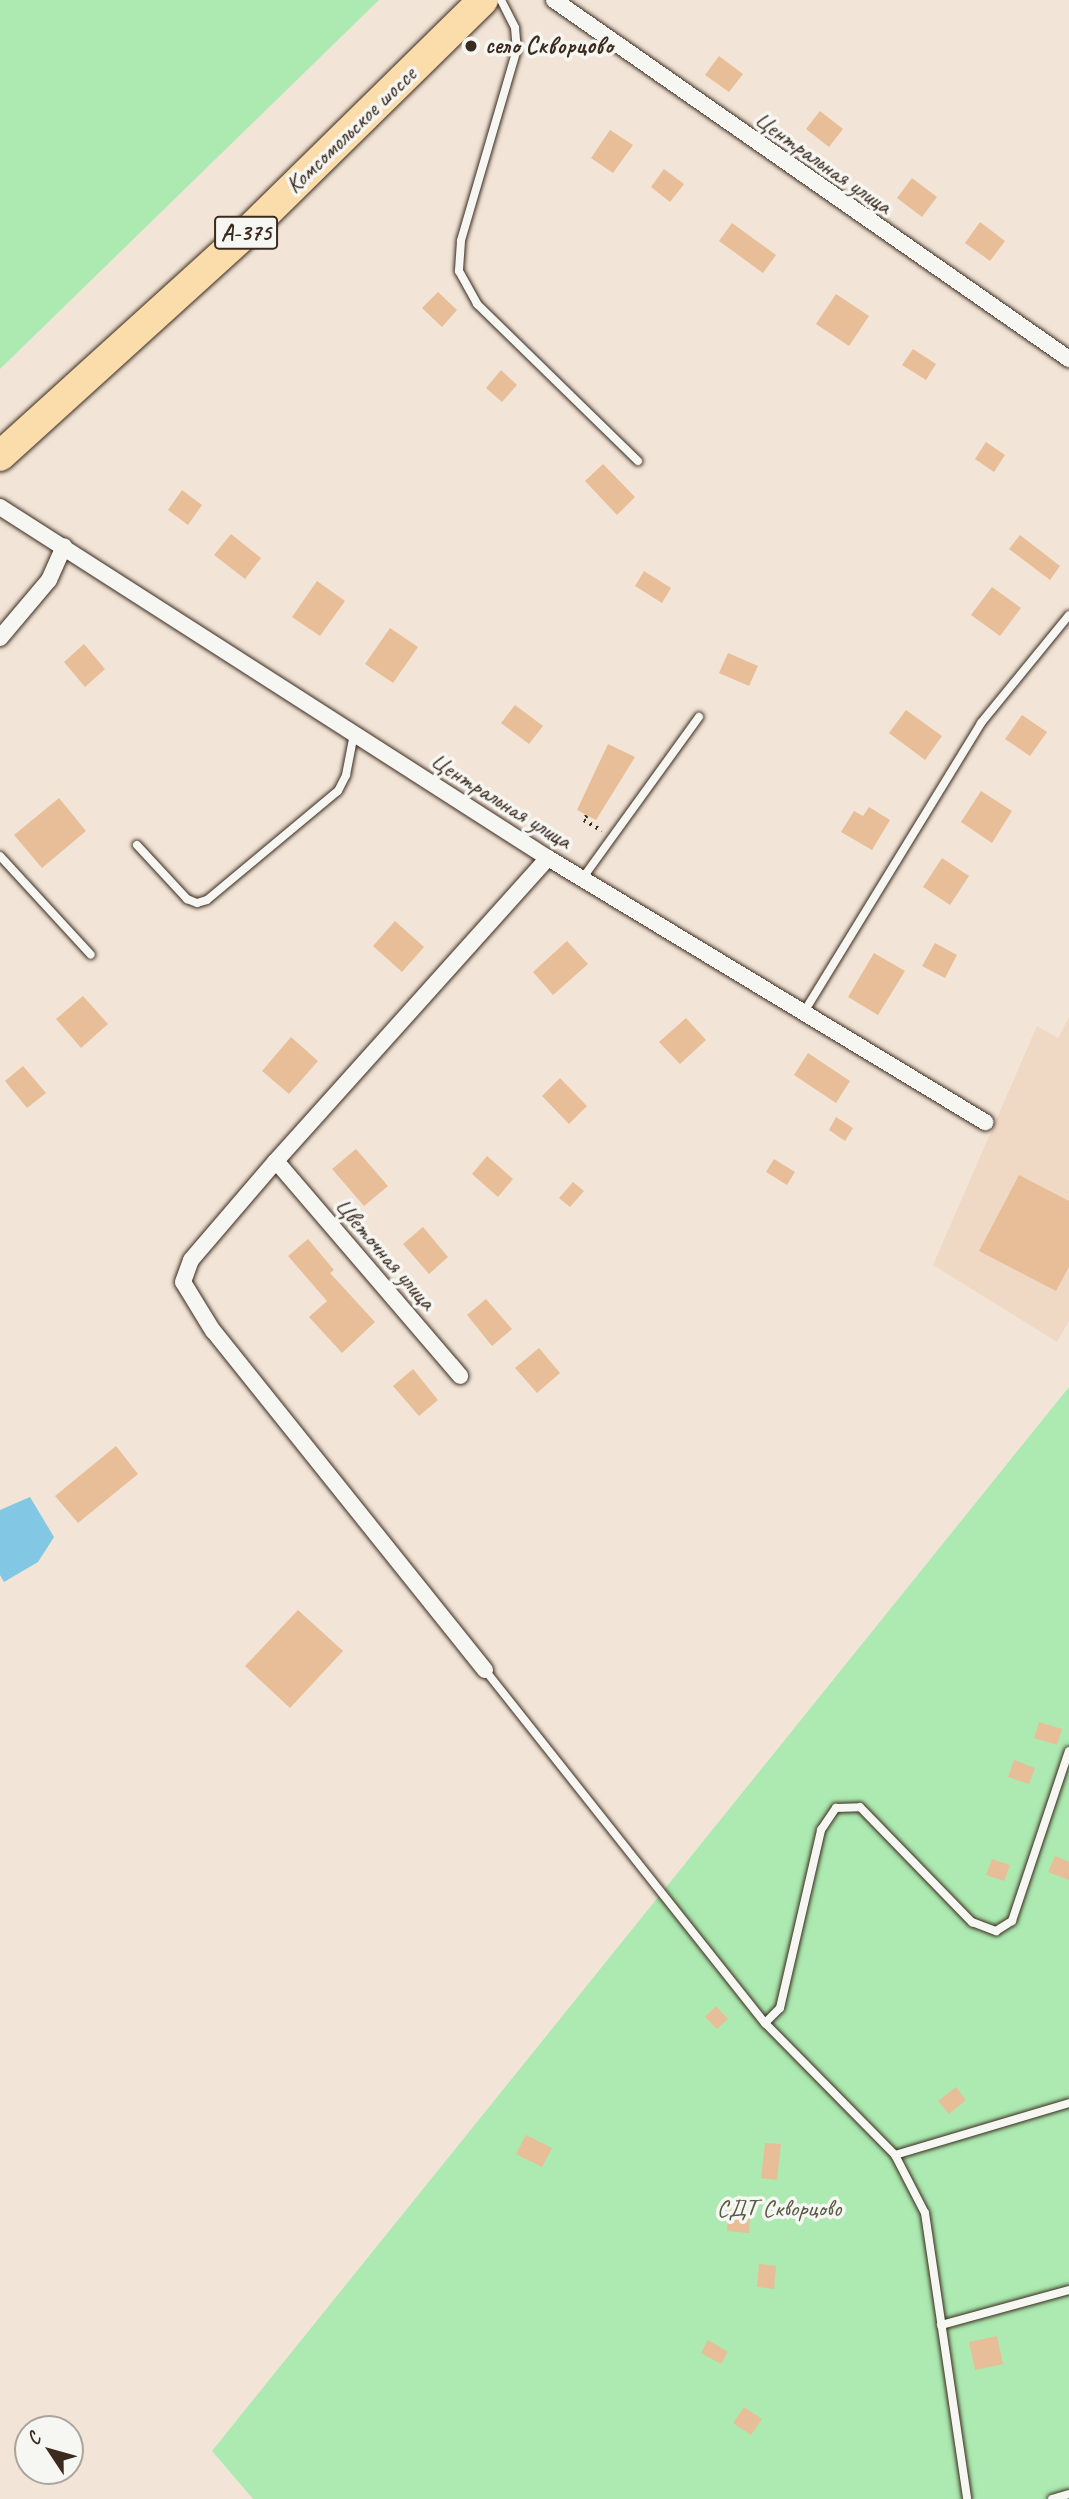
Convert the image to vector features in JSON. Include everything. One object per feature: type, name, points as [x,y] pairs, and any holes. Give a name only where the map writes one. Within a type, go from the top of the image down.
[{"type":"highway","name":"Комсомольское шоссе","points":[[0,456],[247,232],[483,0]]},
{"type":"street","name":"Центральная улица","points":[[554,0],[1069,359]]},
{"type":"street","name":"Центральная улица","points":[[0,507],[548,858],[985,1122]]},
{"type":"street","points":[[0,638],[49,580],[64,546]]},
{"type":"street","points":[[485,1670],[191,1301],[183,1282],[191,1260],[276,1161],[548,858]]},
{"type":"street","name":"Цветочная улица","points":[[276,1161],[460,1376]]},
{"type":"lane","points":[[501,0],[515,28],[517,48],[461,241],[459,271],[478,304],[638,461]]},
{"type":"lane","points":[[804,1012],[981,723],[1069,615]]},
{"type":"lane","points":[[582,879],[699,717]]},
{"type":"lane","points":[[137,845],[187,899],[197,903],[207,900],[338,791],[346,775],[354,734]]},
{"type":"lane","points":[[0,856],[91,955]]},
{"type":"lane","points":[[485,1670],[765,2023],[895,2155],[925,2213],[967,2499]]},
{"type":"lane","points":[[765,2023],[780,2008],[821,1830],[836,1808],[860,1807],[972,1922],[996,1931],[1012,1921],[1069,1751]]},
{"type":"lane","points":[[895,2155],[1069,2103]]},
{"type":"lane","points":[[941,2325],[1069,2290]]},
{"type":"lane","points":[[1052,2499],[1069,2494]]},
{"type":"path","points":[[587,816],[584,820],[612,837]]},
{"type":"shaded area","points":[[1069,1017],[1069,1321],[1057,1342],[933,1265],[1037,1026],[1058,1038]]},
{"type":"green space","points":[[0,0],[379,0],[0,369]]},
{"type":"green space","name":"СДТ Скворцово","points":[[1069,1387],[1069,2499],[253,2499],[212,2451]]},
{"type":"water","points":[[30,1497],[54,1537],[38,1562],[4,1582],[0,1575],[0,1510]]},
{"type":"building","points":[[719,56],[743,74],[729,92],[705,75]]},
{"type":"building","points":[[820,111],[843,129],[829,147],[806,129]]},
{"type":"building","points":[[610,130],[633,145],[613,173],[591,158]]},
{"type":"building","points":[[664,169],[684,184],[670,202],[651,187]]},
{"type":"building","points":[[912,178],[937,197],[922,217],[897,198]]},
{"type":"building","points":[[980,222],[1005,241],[990,261],[965,243]]},
{"type":"building","points":[[732,223],[776,255],[763,273],[719,241]]},
{"type":"building","points":[[438,292],[457,310],[442,327],[422,308]]},
{"type":"building","points":[[836,294],[869,316],[849,346],[816,324]]},
{"type":"building","points":[[913,349],[936,364],[926,380],[902,365]]},
{"type":"building","points":[[501,370],[517,385],[502,402],[486,388]]},
{"type":"building","points":[[986,442],[1005,455],[994,472],[975,459]]},
{"type":"building","points":[[603,464],[635,497],[617,515],[585,481]]},
{"type":"building","points":[[182,490],[202,505],[188,525],[168,510]]},
{"type":"building","points":[[231,534],[261,558],[245,579],[214,555]]},
{"type":"building","points":[[1020,535],[1060,566],[1050,580],[1009,549]]},
{"type":"building","points":[[644,571],[671,588],[662,603],[635,586]]},
{"type":"building","points":[[317,581],[345,601],[320,636],[292,617]]},
{"type":"building","points":[[992,587],[1021,608],[1000,636],[971,615]]},
{"type":"building","points":[[390,628],[418,647],[393,683],[365,664]]},
{"type":"building","points":[[84,644],[105,669],[85,687],[64,662]]},
{"type":"building","points":[[728,653],[758,666],[749,686],[719,673]]},
{"type":"building","points":[[515,705],[543,726],[529,744],[501,723]]},
{"type":"building","points":[[906,710],[942,736],[925,760],[889,733]]},
{"type":"building","points":[[1022,715],[1047,732],[1030,756],[1005,739]]},
{"type":"building","points":[[608,744],[635,757],[596,820],[577,810]]},
{"type":"building","points":[[981,791],[1012,811],[992,843],[961,822]]},
{"type":"building","points":[[59,798],[86,831],[42,868],[14,835]]},
{"type":"building","points":[[869,807],[890,820],[872,850],[841,832],[854,811],[863,816]]},
{"type":"building","points":[[942,858],[969,876],[950,905],[923,887]]},
{"type":"building","points":[[395,921],[424,947],[402,972],[373,946]]},
{"type":"building","points":[[567,941],[588,964],[553,995],[533,972]]},
{"type":"building","points":[[935,943],[957,955],[945,978],[922,966]]},
{"type":"building","points":[[874,953],[905,971],[878,1015],[848,997]]},
{"type":"building","points":[[83,996],[108,1024],[81,1048],[56,1019]]},
{"type":"building","points":[[686,1018],[706,1040],[680,1064],[659,1042]]},
{"type":"building","points":[[291,1037],[318,1061],[289,1094],[262,1071]]},
{"type":"building","points":[[808,1053],[850,1081],[836,1103],[794,1075]]},
{"type":"building","points":[[23,1066],[46,1093],[27,1108],[5,1081]]},
{"type":"building","points":[[560,1078],[587,1106],[569,1124],[542,1096]]},
{"type":"building","points":[[836,1117],[853,1128],[845,1141],[829,1130]]},
{"type":"building","points":[[356,1149],[388,1186],[364,1206],[332,1169]]},
{"type":"building","points":[[487,1156],[513,1179],[498,1197],[472,1174]]},
{"type":"building","points":[[774,1159],[795,1172],[787,1185],[766,1172]]},
{"type":"building","points":[[1019,1175],[1069,1201],[1069,1267],[1056,1291],[979,1251]]},
{"type":"building","points":[[573,1182],[584,1191],[570,1207],[559,1198]]},
{"type":"building","points":[[423,1227],[448,1257],[429,1274],[403,1244]]},
{"type":"building","points":[[308,1239],[334,1270],[330,1273],[375,1322],[342,1353],[309,1317],[327,1301],[288,1256]]},
{"type":"building","points":[[486,1299],[512,1329],[492,1346],[467,1315]]},
{"type":"building","points":[[539,1348],[560,1373],[537,1393],[515,1368]]},
{"type":"building","points":[[413,1369],[438,1400],[419,1416],[393,1386]]},
{"type":"building","points":[[116,1446],[138,1474],[78,1523],[55,1496]]},
{"type":"building","points":[[298,1610],[343,1651],[290,1708],[245,1666]]},
{"type":"building","points":[[1039,1722],[1062,1729],[1057,1745],[1034,1738]]},
{"type":"building","points":[[1014,1760],[1035,1768],[1029,1784],[1008,1777]]},
{"type":"building","points":[[1055,1856],[1069,1862],[1069,1880],[1048,1872]]},
{"type":"building","points":[[992,1859],[1010,1865],[1004,1881],[986,1875]]},
{"type":"building","points":[[716,2006],[728,2019],[717,2029],[705,2017]]},
{"type":"building","points":[[956,2087],[966,2100],[949,2114],[938,2101]]},
{"type":"building","points":[[526,2135],[552,2148],[542,2167],[516,2154]]},
{"type":"building","points":[[765,2143],[781,2144],[777,2180],[761,2178]]},
{"type":"building","points":[[728,2209],[750,2210],[749,2233],[727,2231]]},
{"type":"building","points":[[759,2264],[776,2266],[774,2289],[757,2287]]},
{"type":"building","points":[[997,2336],[1003,2364],[975,2370],[969,2342]]},
{"type":"building","points":[[708,2340],[728,2352],[721,2364],[701,2353]]},
{"type":"building","points":[[744,2407],[762,2419],[751,2435],[733,2423]]},
{"type":"place","name":"село Скворцово","points":[[471,46]]}]
